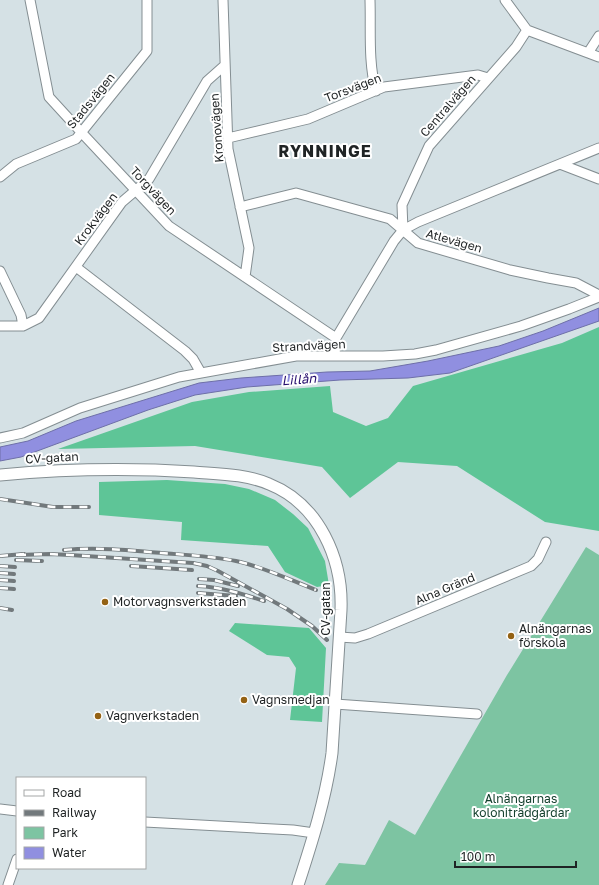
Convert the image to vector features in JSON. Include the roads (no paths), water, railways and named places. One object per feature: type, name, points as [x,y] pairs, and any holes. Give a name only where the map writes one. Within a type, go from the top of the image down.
[{"type":"street","name":"Torgvägen","points":[[30,0],[49,97],[169,226],[336,338]]},
{"type":"street","name":"Stadsvägen","points":[[0,177],[16,164],[76,139],[82,132],[148,51],[147,0]]},
{"type":"street","name":"Kronovägen","points":[[223,0],[228,149],[249,248],[245,277]]},
{"type":"street","points":[[370,0],[372,73],[376,90]]},
{"type":"street","points":[[505,0],[527,30],[599,58]]},
{"type":"street","name":"Centralvägen","points":[[403,230],[402,205],[429,146],[516,47],[527,30]]},
{"type":"street","points":[[588,53],[599,36]]},
{"type":"street","name":"Krokvägen","points":[[0,326],[23,326],[39,318],[122,202],[149,179],[207,81],[225,65]]},
{"type":"street","name":"Torsvägen","points":[[228,138],[308,119],[384,87],[478,75],[488,78]]},
{"type":"street","points":[[335,356],[336,338],[394,241],[403,230],[418,222],[599,148]]},
{"type":"street","points":[[560,164],[599,179]]},
{"type":"street","name":"Atlevägen","points":[[240,207],[296,193],[390,219],[418,244],[510,270],[576,283],[599,296]]},
{"type":"street","points":[[76,267],[185,351],[193,359],[201,373]]},
{"type":"street","points":[[0,271],[21,315],[23,326]]},
{"type":"street","name":"Strandvägen","points":[[0,438],[23,433],[80,408],[179,377],[296,356],[400,356],[436,350],[521,326],[569,309],[599,296]]},
{"type":"street","name":"CV-gatan","points":[[0,475],[81,470],[143,470],[208,473],[245,477],[270,484],[288,494],[304,507],[316,522],[330,548],[338,569],[341,590],[340,638],[330,771],[314,833],[298,885]]},
{"type":"street","name":"Alna Gränd","points":[[340,638],[355,638],[368,634],[531,566],[538,559],[546,542]]},
{"type":"street","points":[[335,704],[478,714]]},
{"type":"street","points":[[0,809],[16,811]]},
{"type":"street","points":[[146,822],[293,830],[314,833]]},
{"type":"street","points":[[8,885],[16,862]]},
{"type":"water","name":"Lillån","points":[[599,308],[599,321],[450,373],[408,378],[340,380],[247,387],[195,395],[148,410],[21,457],[0,461],[0,447],[28,441],[76,421],[199,383],[241,378],[327,372],[370,371],[428,361],[499,346],[543,331]]},
{"type":"railway","points":[[0,499],[53,507],[89,507]]},
{"type":"railway","points":[[64,550],[124,550],[227,559],[257,567],[316,590]]},
{"type":"railway","points":[[0,556],[24,554]]},
{"type":"railway","points":[[18,555],[70,555],[193,563],[207,566],[287,609],[312,626],[327,640]]},
{"type":"railway","points":[[16,560],[42,561]]},
{"type":"railway","points":[[0,566],[15,567]]},
{"type":"railway","points":[[131,566],[192,570]]},
{"type":"railway","points":[[0,573],[14,574]]},
{"type":"railway","points":[[199,579],[214,580],[238,586]]},
{"type":"railway","points":[[0,580],[14,581]]},
{"type":"railway","points":[[198,586],[223,589],[264,601]]},
{"type":"railway","points":[[0,588],[14,589]]},
{"type":"railway","points":[[198,593],[236,596]]},
{"type":"railway","points":[[0,608],[12,610]]},
{"type":"place","name":"Motorvagnsverkstaden","points":[[105,602]]},
{"type":"place","name":"Alnängarnas förskola","points":[[511,636]]},
{"type":"place","name":"Vagnsmedjan","points":[[244,700]]},
{"type":"place","name":"Vagnverkstaden","points":[[98,716]]},
{"type":"district","name":"RYNNINGE","points":[[325,151]]},
{"type":"park label","name":"Alnängarnas koloniträdgårdar","points":[[521,806]]}]
